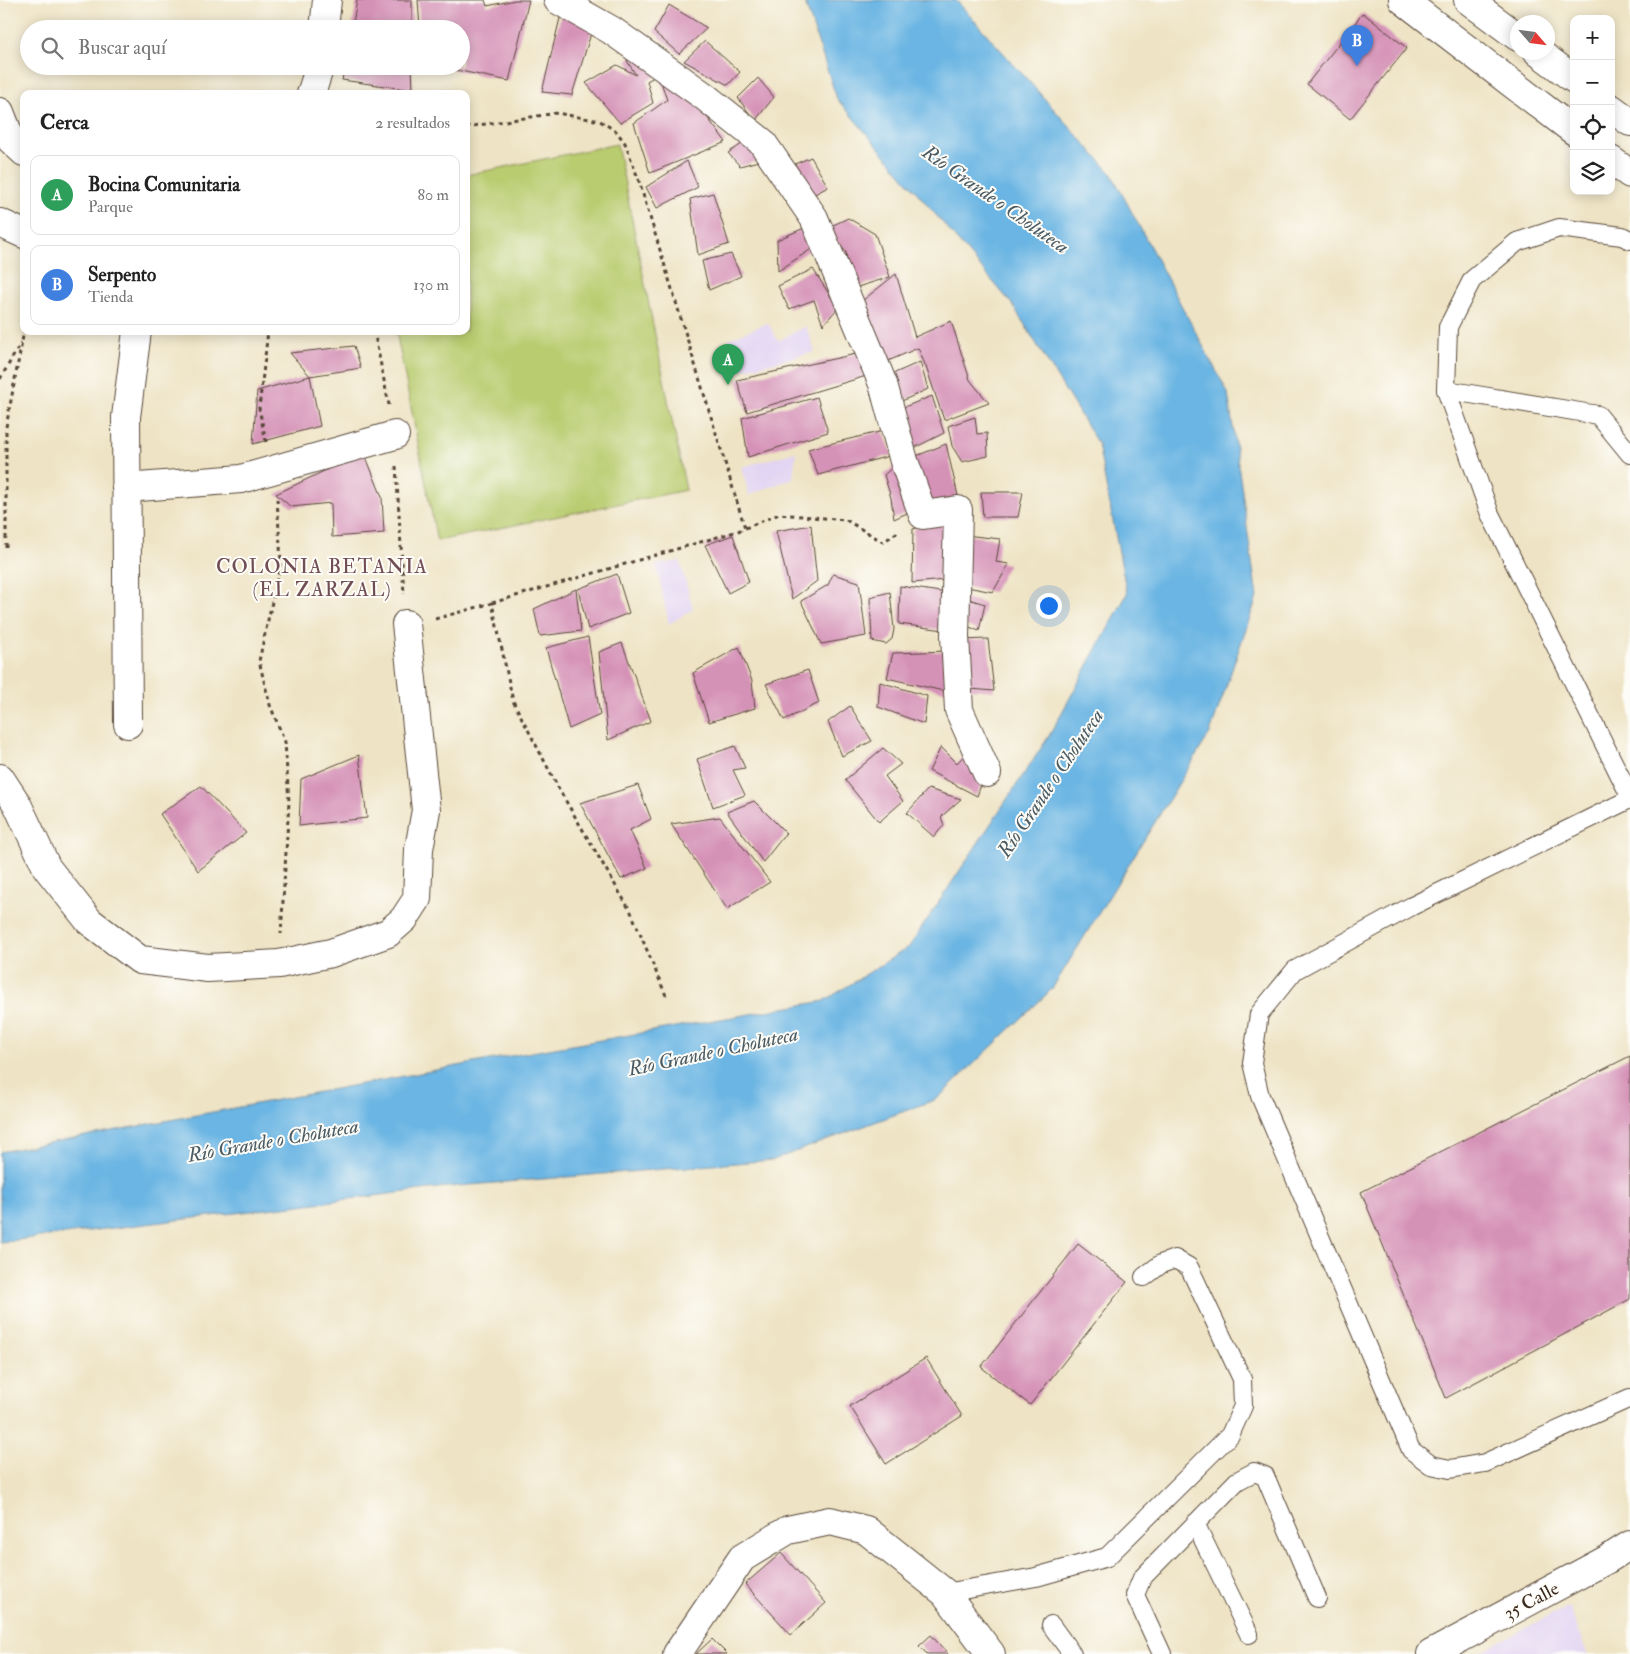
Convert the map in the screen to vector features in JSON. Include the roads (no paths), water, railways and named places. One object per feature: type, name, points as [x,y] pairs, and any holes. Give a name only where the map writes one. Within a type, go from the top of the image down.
[{"type":"main road","points":[[325,20],[327,0]]},
{"type":"main road","points":[[558,0],[611,30],[704,96],[762,142],[814,218],[883,384],[904,461],[923,515],[958,510],[955,636],[959,710],[987,774]]},
{"type":"main road","points":[[1403,0],[1570,128]]},
{"type":"main road","points":[[1468,0],[1510,31]]},
{"type":"main road","points":[[1549,60],[1570,76]]},
{"type":"main road","points":[[312,90],[317,75]]},
{"type":"main road","points":[[1615,111],[1630,122]]},
{"type":"main road","points":[[0,112],[11,140],[20,148]]},
{"type":"main road","points":[[1615,163],[1630,174]]},
{"type":"main road","points":[[0,223],[20,232]]},
{"type":"main road","points":[[128,724],[126,417],[136,335]]},
{"type":"main road","points":[[126,488],[241,479],[394,435]]},
{"type":"main road","points":[[0,778],[17,804],[47,868],[89,921],[140,960],[208,968],[280,964],[331,953],[388,933],[404,919],[418,899],[419,850],[426,810],[406,624]]},
{"type":"main road","points":[[677,1654],[742,1558],[788,1530],[830,1521],[866,1530],[945,1593],[991,1654]]},
{"type":"main road","name":"35 Calle","points":[[1431,1654],[1608,1559],[1630,1545]]},
{"type":"lane","points":[[1630,240],[1622,236],[1559,228],[1517,242],[1472,280],[1448,327],[1446,390],[1490,514],[1630,797],[1412,906],[1295,970],[1259,1014],[1252,1063],[1260,1096],[1411,1450],[1431,1465],[1450,1469],[1485,1464],[1630,1398]]},
{"type":"lane","points":[[1446,390],[1598,415],[1630,454]]},
{"type":"lane","points":[[945,1593],[1036,1577],[1107,1557],[1230,1435],[1243,1406],[1242,1379],[1189,1267],[1175,1259],[1161,1264],[1144,1277]]},
{"type":"lane","points":[[1162,1654],[1135,1595],[1142,1578],[1237,1481],[1254,1472],[1265,1476],[1317,1598]]},
{"type":"lane","points":[[1196,1524],[1249,1634]]},
{"type":"lane","points":[[1050,1625],[1072,1654]]},
{"type":"water","name":"Río Grande o Choluteca","points":[[804,0],[956,0],[1111,173],[1228,393],[1257,597],[1210,733],[1052,989],[937,1099],[773,1160],[446,1187],[0,1242],[0,1152],[532,1052],[824,1001],[909,947],[1049,736],[1127,594],[1098,444],[1012,304],[837,99]]},
{"type":"place","name":"Serpento","points":[[1357,66]]},
{"type":"place","name":"Bocina Comunitaria","points":[[728,385]]},
{"type":"district","name":"COLONIA BETANIA (EL ZARZAL)","points":[[322,578]]}]
